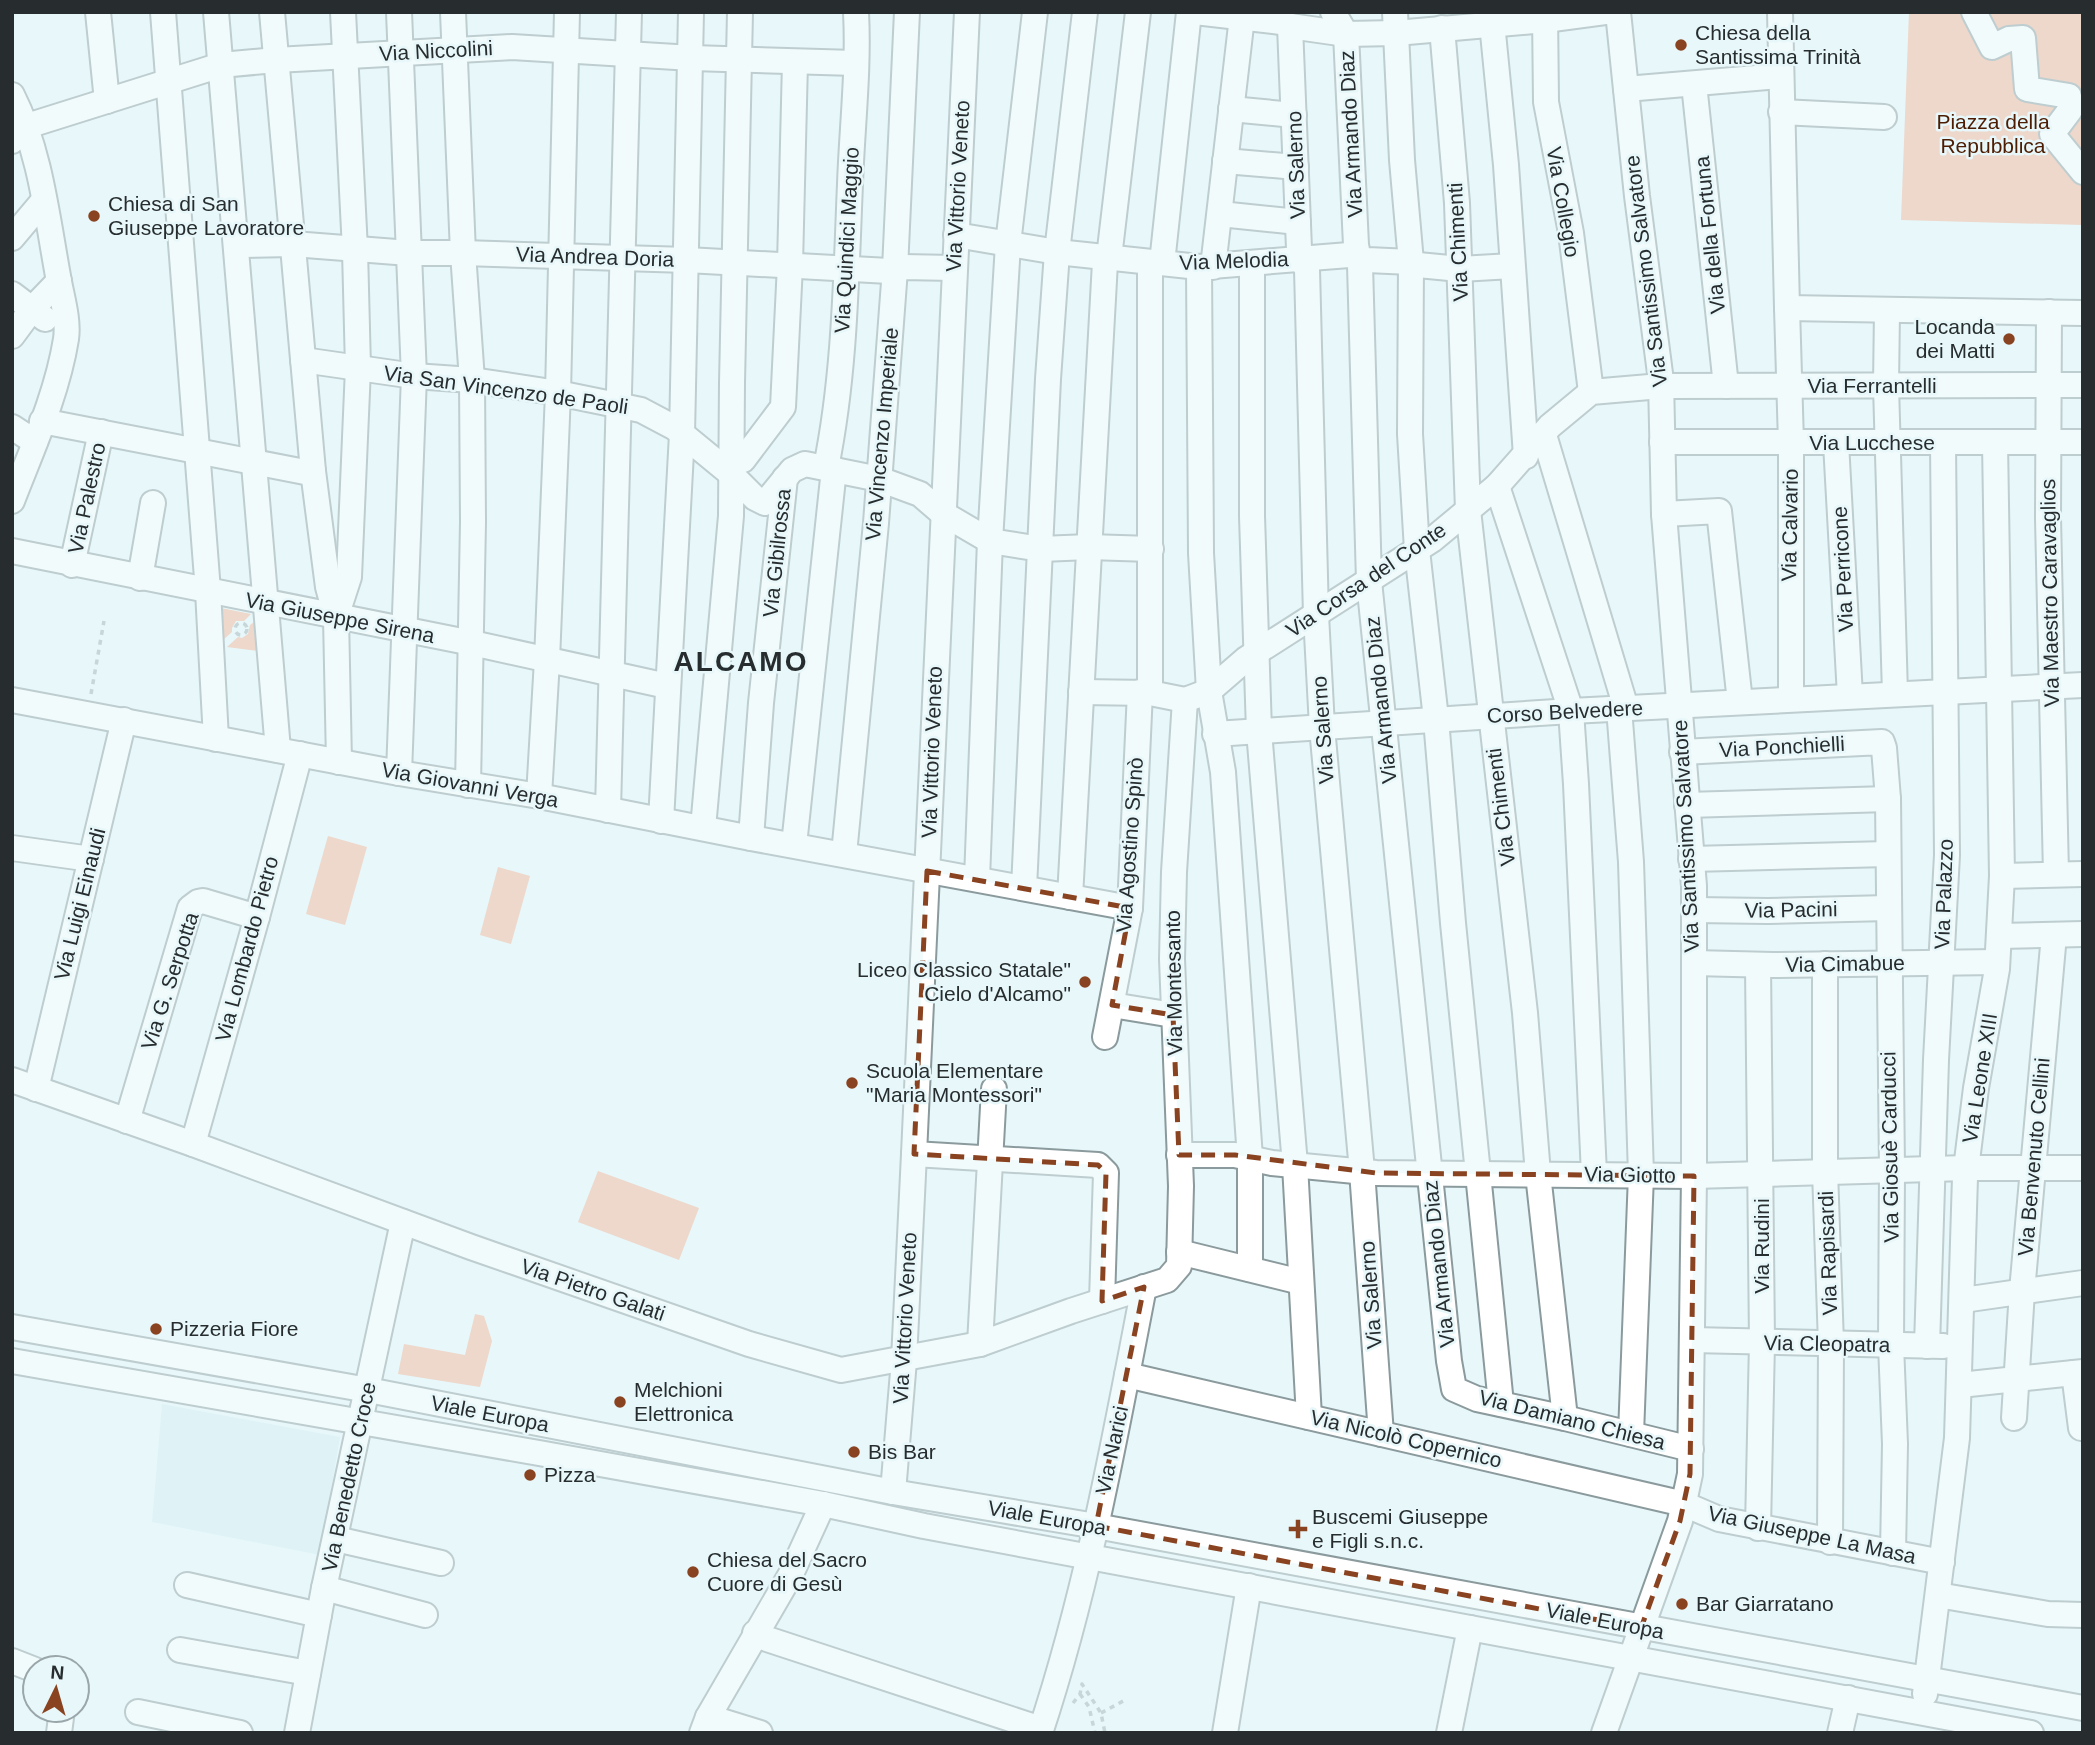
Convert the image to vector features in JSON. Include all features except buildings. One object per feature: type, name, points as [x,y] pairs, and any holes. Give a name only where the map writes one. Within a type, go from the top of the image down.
[{"type":"street","points":[[98,12],[107,101]]},
{"type":"street","points":[[163,12],[208,591],[216,739]]},
{"type":"street","name":"Via Lombardo Pietro","points":[[193,1144],[257,917],[289,752],[266,604],[216,12]]},
{"type":"street","points":[[272,12],[313,471],[327,587],[336,617],[339,762]]},
{"type":"street","points":[[336,617],[349,577],[358,368],[343,12]]},
{"type":"street","points":[[399,773],[414,376],[400,12]]},
{"type":"street","points":[[453,12],[463,253],[472,380],[472,643],[468,785]]},
{"type":"street","points":[[539,796],[563,256],[567,12]]},
{"type":"street","points":[[608,810],[629,12]]},
{"type":"street","points":[[661,821],[682,434],[691,12]]},
{"type":"street","points":[[703,828],[731,516],[740,12]]},
{"type":"street","name":"Via Quindici Maggio","points":[[794,845],[840,377],[847,268],[856,12]]},
{"type":"street","name":"Via Vincenzo Imperiale","points":[[844,854],[895,269],[907,12]]},
{"type":"street","name":"Via Vittorio Veneto","points":[[893,1492],[904,1360],[967,12]]},
{"type":"street","points":[[976,879],[990,541],[1008,244],[1035,12]]},
{"type":"street","points":[[1024,888],[1057,252],[1085,12]]},
{"type":"street","points":[[1070,897],[1104,275],[1110,249],[1138,12]]},
{"type":"street","name":"Via Agostino Spinò","points":[[1105,1037],[1130,908],[1145,693],[1151,550],[1156,263],[1188,12]]},
{"type":"street","points":[[1195,12],[1282,20],[1346,34],[1395,22],[1492,23],[1605,12]]},
{"type":"street","name":"Via Armando Diaz","points":[[1333,12],[1346,34],[1358,257],[1369,581],[1429,1173],[1454,1389]]},
{"type":"street","name":"Via Santissimo Salvatore","points":[[1604,1733],[1680,1521],[1690,1474],[1694,1176],[1694,910],[1664,514],[1661,386],[1637,196],[1618,12]]},
{"type":"street","points":[[1780,12],[1787,308],[2083,313]]},
{"type":"street","points":[[1974,12],[1992,47],[2009,39],[2023,38],[2027,89],[2069,96],[2070,110],[2052,134],[2083,172]]},
{"type":"street","name":"Via Collegio","points":[[1545,16],[1546,102],[1571,233],[1591,392]]},
{"type":"street","points":[[1242,17],[1220,214],[1206,267],[1201,553],[1209,691],[1223,772],[1250,1158],[1250,1269]]},
{"type":"street","name":"Via Salerno","points":[[1282,20],[1294,115],[1301,259],[1307,269],[1316,615],[1322,727],[1362,1171],[1381,1434]]},
{"type":"street","points":[[1395,22],[1402,160],[1411,262],[1410,433],[1418,550],[1501,1405]]},
{"type":"street","name":"Via Chimenti","points":[[1443,23],[1460,270],[1468,510],[1525,1013],[1538,1174],[1565,1418]]},
{"type":"street","points":[[1492,23],[1506,165],[1526,456]]},
{"type":"street","name":"Via Niccolini","points":[[20,133],[107,101],[220,65],[276,60],[512,47],[692,58],[855,63]]},
{"type":"street","points":[[731,469],[743,460],[783,407],[795,62]]},
{"type":"street","points":[[1626,89],[1780,76]]},
{"type":"street","name":"Via della Fortuna","points":[[1694,84],[1726,386]]},
{"type":"street","points":[[12,95],[20,133],[44,200],[66,335],[61,363],[12,500]]},
{"type":"street","points":[[1231,110],[1294,115]]},
{"type":"street","points":[[1781,111],[1884,117]]},
{"type":"street","points":[[1225,161],[1296,167]]},
{"type":"street","points":[[12,238],[44,200]]},
{"type":"street","points":[[1220,214],[1298,222]]},
{"type":"street","name":"Via Melodia","points":[[956,234],[1057,252],[1206,267],[1349,255],[1367,260],[1411,262],[1460,270],[1512,266]]},
{"type":"street","name":"Via Andrea Doria","points":[[236,245],[293,244],[409,253],[687,260],[889,271],[902,267],[954,268]]},
{"type":"street","points":[[1252,264],[1255,653],[1295,1165],[1309,1417]]},
{"type":"street","points":[[12,336],[32,309],[59,281]]},
{"type":"street","points":[[12,293],[66,335]]},
{"type":"street","name":"Via Calvario","points":[[1787,308],[1791,443],[1791,699]]},
{"type":"street","points":[[1887,310],[1886,386],[1895,694]]},
{"type":"street","name":"Via Maestro Caravaglios","points":[[2049,312],[2047,442],[2056,874]]},
{"type":"street","name":"Via San Vincenzo de Paoli","points":[[303,360],[414,376],[472,380],[558,393],[642,410],[731,469],[755,498],[765,503],[785,478]]},
{"type":"street","name":"Via Ferrantelli","points":[[1661,386],[2083,385]]},
{"type":"street","points":[[1591,392],[1661,386]]},
{"type":"street","name":"Via Corsa del Conte","points":[[1185,700],[1209,691],[1255,653],[1418,550],[1497,486],[1550,426],[1591,392]]},
{"type":"street","points":[[12,426],[38,432],[101,432],[313,471]]},
{"type":"street","name":"Via Palestro","points":[[72,565],[101,432]]},
{"type":"street","points":[[1544,435],[1623,708],[1641,1175],[1631,1434]]},
{"type":"street","name":"Via Lucchese","points":[[1662,442],[2083,442]]},
{"type":"street","name":"Via Leone XIII","points":[[1922,1712],[1957,1437],[1966,1168],[1999,936],[2002,876],[1995,442]]},
{"type":"street","name":"Via Perricone","points":[[1836,443],[1850,696]]},
{"type":"street","name":"Via Palazzo","points":[[1927,1346],[1947,855],[1943,443]]},
{"type":"street","points":[[785,478],[792,470],[805,464],[878,479],[920,494],[942,513],[990,541],[1041,549],[1089,547],[1151,550]]},
{"type":"street","name":"Via Gibilrossa","points":[[751,838],[761,703],[785,478]]},
{"type":"street","points":[[1497,486],[1571,711],[1594,1174]]},
{"type":"street","points":[[140,578],[153,503]]},
{"type":"street","points":[[1664,514],[1719,511],[1740,702]]},
{"type":"street","name":"Via Giuseppe Sirena","points":[[12,551],[266,604],[472,643],[667,686]]},
{"type":"street","name":"Corso Belvedere","points":[[1215,734],[1623,708],[2083,685]]},
{"type":"street","points":[[1082,692],[1145,693],[1185,700]]},
{"type":"street","name":"Via Giovanni Verga","points":[[12,700],[1130,908]]},
{"type":"street","name":"Via Montesanto","points":[[1179,1259],[1179,1155],[1173,1015],[1174,872],[1185,700]]},
{"type":"street","name":"Via Luigi Einaudi","points":[[36,1089],[124,720]]},
{"type":"street","name":"Via Ponchielli","points":[[1682,752],[1882,742]]},
{"type":"street","name":"Via Giosuè Carducci","points":[[1882,742],[1888,799],[1891,1345],[1895,1444],[1893,1553]]},
{"type":"street","points":[[1687,805],[1888,799]]},
{"type":"street","points":[[12,848],[91,859]]},
{"type":"street","points":[[1691,859],[1888,854]]},
{"type":"street","points":[[2002,876],[2083,874]]},
{"type":"street","name":"Via G. Serpotta","points":[[127,1121],[190,908],[203,901],[257,917]]},
{"type":"street","name":"Via Pacini","points":[[1694,910],[1888,908]]},
{"type":"street","points":[[1999,936],[2083,934]]},
{"type":"street","name":"Via Benvenuto Cellini","points":[[2014,1418],[2022,1291],[2054,935]]},
{"type":"street","name":"Via Cimabue","points":[[1694,963],[1758,965],[1997,962]]},
{"type":"street","name":"Via Rapisardi","points":[[1825,964],[1825,1171],[1831,1344],[1830,1542]]},
{"type":"street","name":"Via Rudini","points":[[1758,965],[1762,1173],[1758,1528]]},
{"type":"street","points":[[1112,1004],[1173,1015]]},
{"type":"street","name":"Via Pietro Galati","points":[[12,1080],[750,1344],[841,1370],[904,1360],[980,1343],[1167,1280],[1179,1259]]},
{"type":"street","points":[[980,1343],[994,1089]]},
{"type":"street","points":[[914,1154],[1098,1164],[1106,1173],[1102,1301]]},
{"type":"street","name":"Via Giotto","points":[[1179,1155],[1235,1155],[1295,1165],[1429,1173],[1694,1176],[1966,1168],[2083,1168]]},
{"type":"street","name":"Via Benedetto Croce","points":[[297,1733],[324,1588],[403,1222]]},
{"type":"street","points":[[1179,1259],[1250,1269],[1301,1282]]},
{"type":"street","points":[[1963,1300],[2083,1283]]},
{"type":"street","name":"Via Narici","points":[[1043,1723],[1065,1657],[1090,1556],[1144,1287]]},
{"type":"street","name":"Viale Europa","points":[[12,1327],[368,1390],[893,1492],[1096,1526],[2083,1709]]},
{"type":"street","name":"Via Cleopatra","points":[[1692,1340],[1962,1346]]},
{"type":"street","name":"Viale Europa","points":[[12,1361],[823,1504],[923,1526],[2031,1733]]},
{"type":"street","points":[[1960,1385],[2078,1372],[2081,1428]]},
{"type":"street","name":"Via Nicolò Copernico","points":[[1127,1375],[1684,1504]]},
{"type":"street","name":"Via Damiano Chiesa","points":[[1454,1389],[1477,1399],[1690,1449]]},
{"type":"street","points":[[760,1733],[705,1725],[791,1574],[823,1504]]},
{"type":"street","name":"Via Giuseppe La Masa","points":[[1684,1504],[1719,1519],[1758,1528],[1942,1562]]},
{"type":"street","points":[[336,1539],[441,1563]]},
{"type":"street","points":[[187,1586],[319,1615]]},
{"type":"street","points":[[1225,1733],[1249,1586]]},
{"type":"street","points":[[324,1588],[425,1615]]},
{"type":"street","points":[[1938,1595],[2048,1614],[2083,1615]]},
{"type":"street","points":[[1449,1733],[1470,1628]]},
{"type":"street","points":[[755,1633],[767,1639],[1043,1723]]},
{"type":"street","points":[[180,1650],[308,1673]]},
{"type":"street","points":[[1840,1733],[1848,1698]]},
{"type":"street","points":[[138,1712],[240,1733]]},
{"type":"path","points":[[87,714],[104,621]]},
{"type":"path","points":[[1043,1723],[1071,1707],[1080,1694],[1082,1684],[1101,1713],[1105,1733]]},
{"type":"path","points":[[1080,1694],[1089,1707],[1095,1733]]},
{"type":"path","points":[[1101,1713],[1127,1699]]},
{"type":"highlighted area","points":[[927,871],[1130,908],[1112,1005],[1173,1015],[1179,1155],[1235,1155],[1376,1173],[1694,1176],[1690,1474],[1680,1521],[1641,1628],[1096,1526],[1144,1287],[1102,1301],[1106,1173],[1098,1165],[914,1154]]},
{"type":"shaded area","points":[[162,1404],[340,1437],[320,1555],[152,1522]]},
{"type":"green space","name":"Piazza della Repubblica","points":[[1909,12],[2083,12],[2083,225],[1901,220]]},
{"type":"green space","points":[[221,608],[251,614],[244,621],[236,621],[232,632],[223,640]]},
{"type":"green space","points":[[257,620],[259,651],[227,647],[238,637],[242,638],[248,634],[250,625]]},
{"type":"green space","points":[[328,836],[367,847],[345,925],[306,914]]},
{"type":"green space","points":[[498,867],[530,876],[511,944],[480,935]]},
{"type":"green space","points":[[598,1171],[699,1208],[679,1260],[578,1222]]},
{"type":"green space","points":[[475,1314],[484,1316],[492,1341],[480,1387],[398,1374],[404,1344],[465,1355]]},
{"type":"place","name":"Chiesa della Santissima Trinità","points":[[1681,45]]},
{"type":"place","name":"Chiesa di San Giuseppe Lavoratore","points":[[94,216]]},
{"type":"place","name":"Locanda dei Matti","points":[[2009,339]]},
{"type":"place","name":"Liceo Classico Statale\" Cielo d'Alcamo\"","points":[[1085,982]]},
{"type":"place","name":"Scuola Elementare \"Maria Montessori\"","points":[[852,1083]]},
{"type":"place","name":"Pizzeria Fiore","points":[[156,1329]]},
{"type":"place","name":"Melchioni Elettronica","points":[[620,1402]]},
{"type":"place","name":"Bis Bar","points":[[854,1452]]},
{"type":"place","name":"Pizza","points":[[530,1475]]},
{"type":"place","name":"Buscemi Giuseppe e Figli s.n.c.","points":[[1298,1529]]},
{"type":"place","name":"Chiesa del Sacro Cuore di Gesù","points":[[693,1572]]},
{"type":"place","name":"Bar Giarratano","points":[[1682,1604]]},
{"type":"district","name":"ALCAMO","points":[[741,661]]}]
